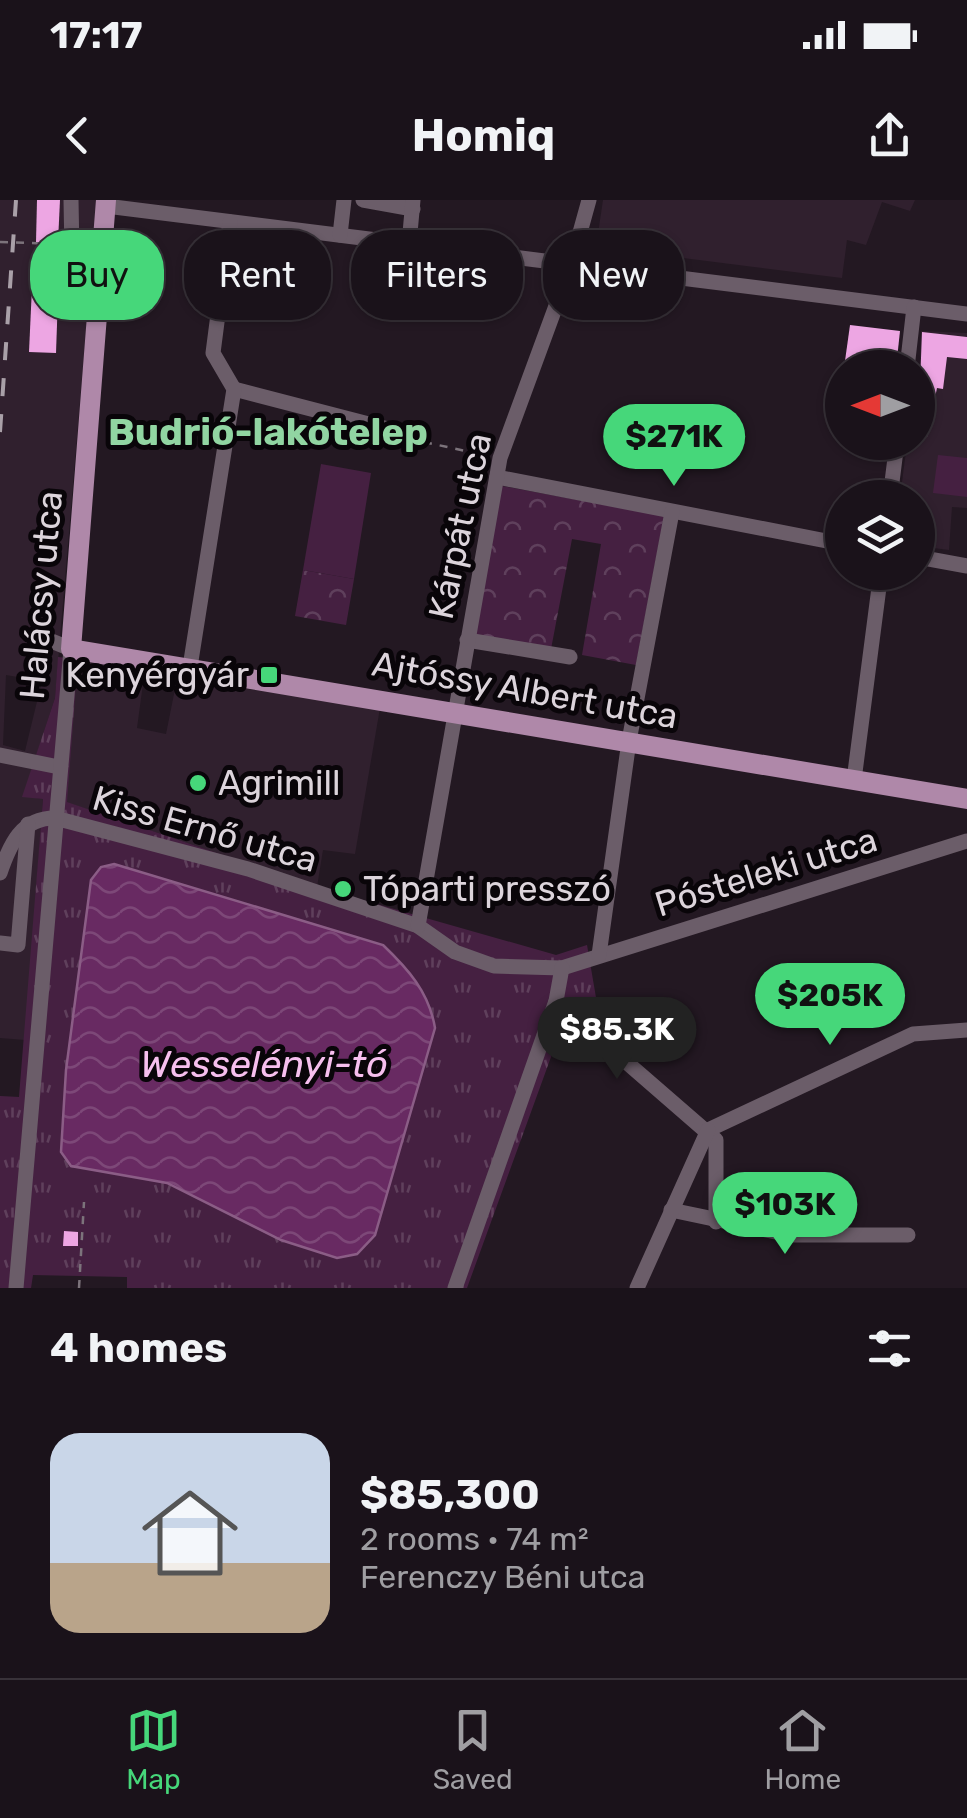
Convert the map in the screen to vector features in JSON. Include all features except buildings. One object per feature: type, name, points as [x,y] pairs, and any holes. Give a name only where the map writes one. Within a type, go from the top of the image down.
[{"type":"main road","name":"Halácsy utca","points":[[104,230],[106,203]]},
{"type":"main road","name":"Halácsy utca","points":[[71,649],[97,320]]},
{"type":"main road","name":"Ajtóssy Albert utca","points":[[71,649],[190,666],[967,800]]},
{"type":"street","points":[[70,230],[71,200]]},
{"type":"street","points":[[340,235],[344,200]]},
{"type":"street","points":[[363,200],[413,204],[410,230]]},
{"type":"street","name":"Kárpát utca","points":[[580,230],[589,200]]},
{"type":"street","points":[[106,203],[351,236]]},
{"type":"street","points":[[190,666],[234,389],[213,352],[230,222]]},
{"type":"street","points":[[684,279],[967,314]]},
{"type":"street","points":[[909,350],[914,307]]},
{"type":"street","name":"Kárpát utca","points":[[418,926],[500,458],[550,320]]},
{"type":"street","points":[[234,389],[415,436]]},
{"type":"street","points":[[497,477],[825,541]]},
{"type":"street","points":[[599,955],[628,741],[672,512]]},
{"type":"street","points":[[935,560],[967,566]]},
{"type":"street","points":[[854,780],[878,590]]},
{"type":"street","points":[[49,640],[71,649]]},
{"type":"street","points":[[467,640],[570,658]]},
{"type":"street","name":"Halácsy utca","points":[[16,1288],[71,649]]},
{"type":"street","points":[[0,756],[59,767]]},
{"type":"street","points":[[0,872],[8,851],[28,824],[55,818]]},
{"type":"street","name":"Kiss Ernő utca","points":[[55,818],[248,870],[418,926],[455,952],[494,966],[562,968]]},
{"type":"street","points":[[0,943],[18,946],[28,824]]},
{"type":"street","name":"Pósteleki utca","points":[[562,968],[967,841]]},
{"type":"street","points":[[455,1288],[556,1001],[562,968]]},
{"type":"street","points":[[556,1001],[716,1140],[716,1222]]},
{"type":"street","points":[[637,1288],[708,1130],[913,1034],[967,1030]]},
{"type":"street","points":[[671,1210],[790,1235],[908,1234]]},
{"type":"path","points":[[0,242],[30,243]]},
{"type":"path","points":[[415,436],[429,445],[500,458]]},
{"type":"path","points":[[79,1288],[84,1202]]},
{"type":"shaded area","points":[[0,200],[97,200],[94,230],[30,230],[30,320],[87,320],[55,698],[23,796],[43,799],[25,1040],[0,1038]],"holes":[[[6,675],[42,681],[25,751],[3,745]]]},
{"type":"shaded area","points":[[603,200],[915,200],[910,211],[882,202],[866,245],[847,240],[842,278],[684,258],[684,230],[599,230]]},
{"type":"shaded area","points":[[921,331],[967,333],[967,508],[952,507],[949,550],[935,548],[935,480],[902,480],[905,460],[935,460],[935,350],[920,350]]},
{"type":"shaded area","points":[[78,659],[145,669],[137,728],[166,734],[177,679],[380,708],[355,854],[323,850],[317,887],[66,802]]},
{"type":"green space","points":[[938,455],[967,458],[967,497],[935,493]]},
{"type":"green space","points":[[321,464],[371,473],[354,579],[303,570]]},
{"type":"green space","points":[[502,486],[664,516],[636,665],[582,655],[601,544],[572,539],[551,649],[475,635]]},
{"type":"green space","points":[[303,570],[354,579],[346,625],[295,616]]},
{"type":"green space","points":[[58,657],[78,659],[67,802],[317,887],[556,955],[587,945],[606,1056],[563,1024],[467,1288],[127,1288],[127,1277],[33,1275],[31,1288],[0,1288],[0,1096],[19,1097],[43,799],[22,797],[55,698]]},
{"type":"water","name":"Wesselényi-tó","points":[[114,864],[383,945],[416,982],[428,1003],[435,1028],[375,1235],[357,1254],[337,1258],[281,1240],[167,1183],[71,1166],[61,1152],[66,1070],[91,880],[101,867]]},
{"type":"railway","points":[[0,432],[16,200]]},
{"type":"place","name":"Kenyérgyár","points":[[269,675]]},
{"type":"place","name":"Agrimill","points":[[198,783]]},
{"type":"place","name":"Tóparti presszó","points":[[343,889]]},
{"type":"district","name":"Budrió-lakótelep","points":[[268,432]]}]
